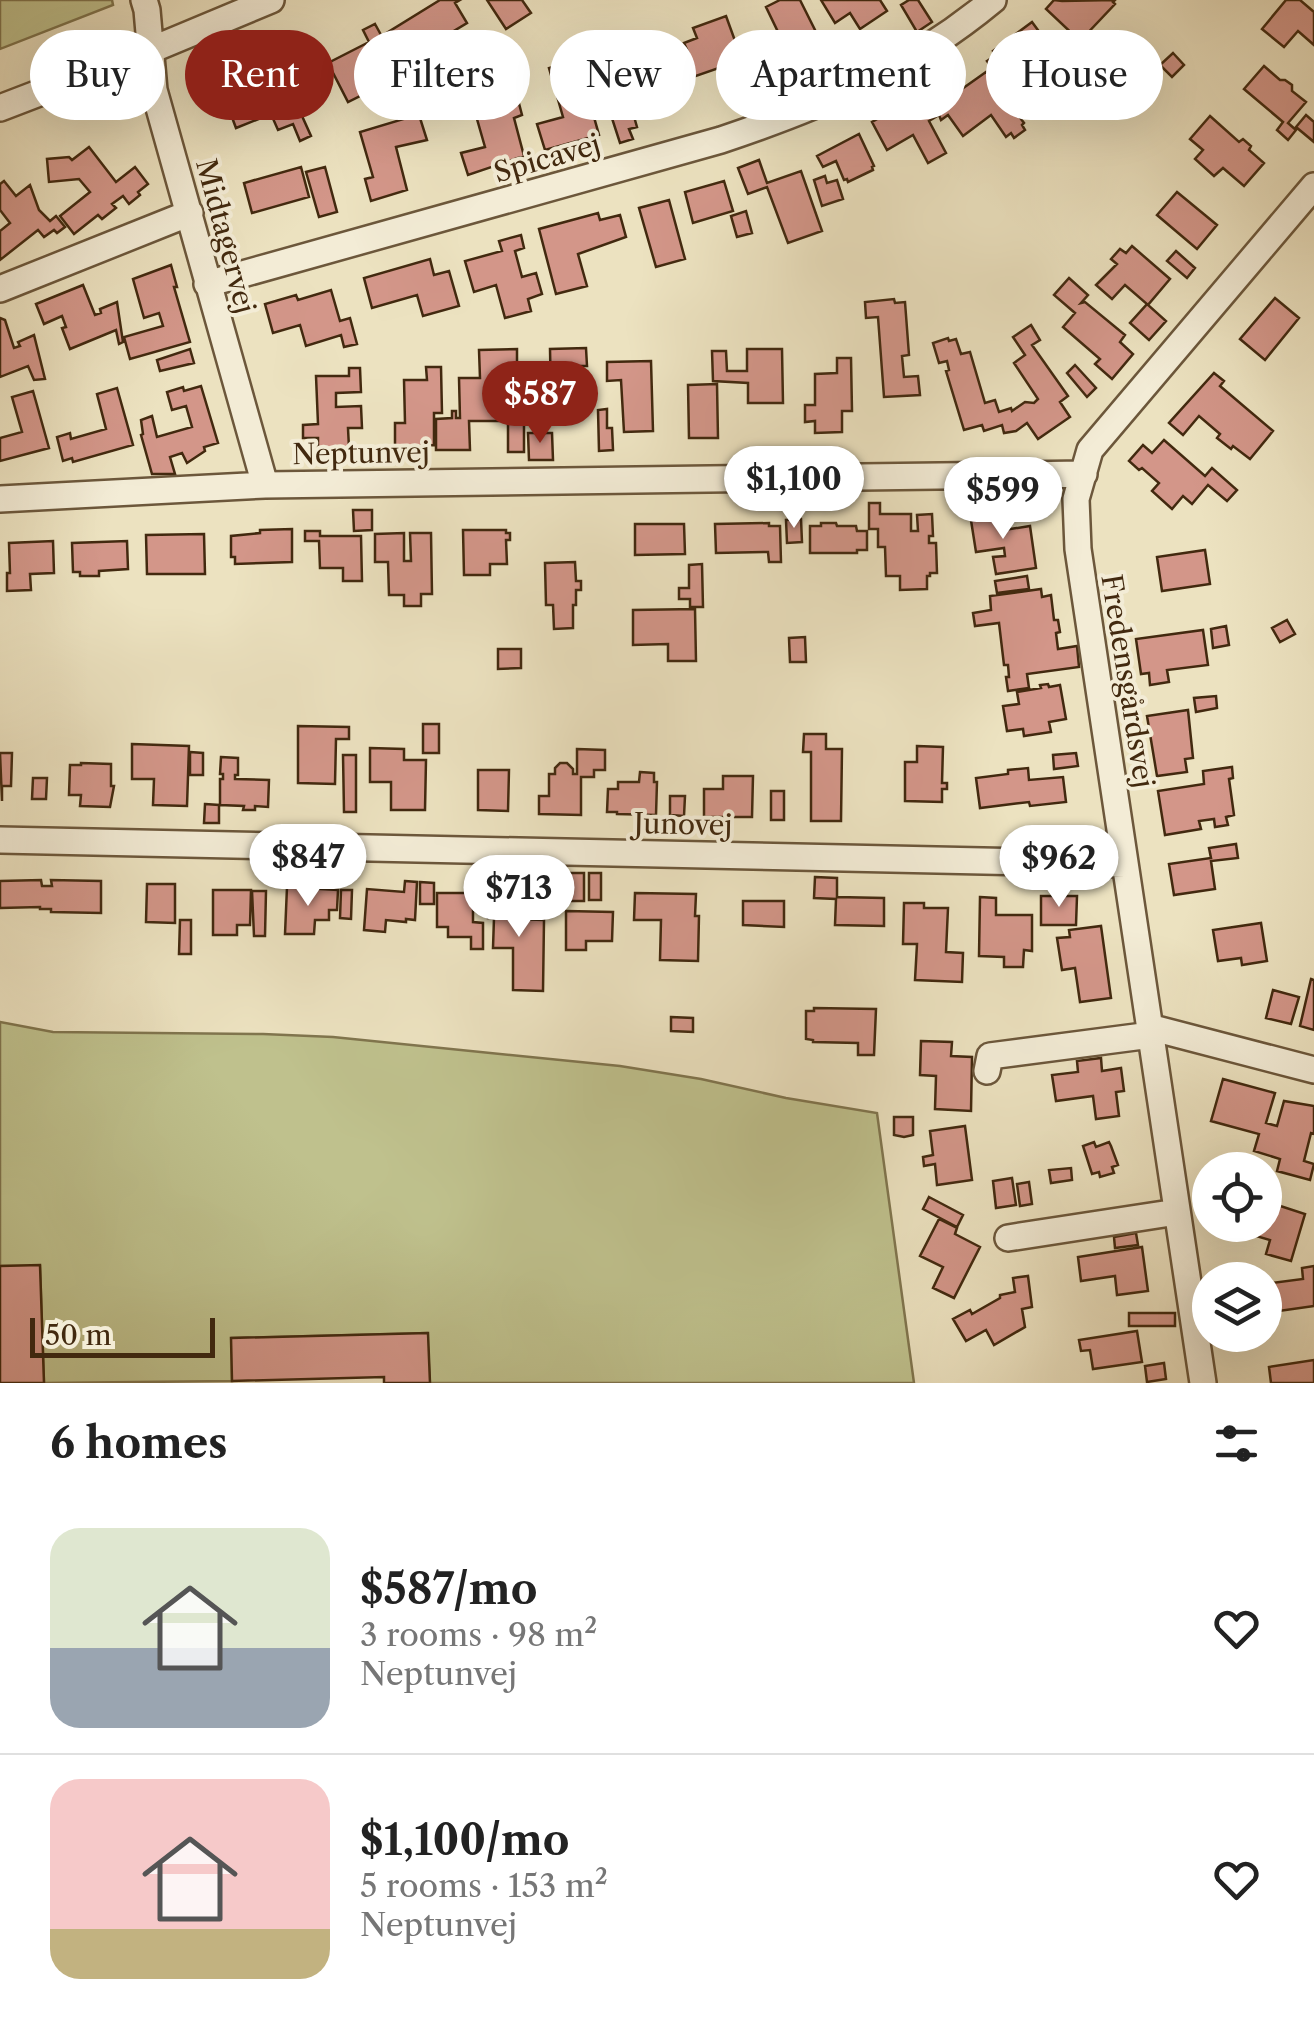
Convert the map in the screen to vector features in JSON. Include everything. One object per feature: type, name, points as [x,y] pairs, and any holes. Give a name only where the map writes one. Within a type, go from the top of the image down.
[{"type":"street","name":"Midtagervej","points":[[144,0],[148,30]]},
{"type":"street","points":[[165,44],[270,0]]},
{"type":"street","name":"Spicavej","points":[[207,284],[722,140],[787,118],[856,89],[916,56],[994,0]]},
{"type":"street","points":[[0,108],[30,96]]},
{"type":"street","name":"Midtagervej","points":[[163,120],[265,485]]},
{"type":"street","name":"Fredensgårdsvej","points":[[1203,1383],[1078,549],[1076,499],[1090,450],[1314,186]]},
{"type":"street","points":[[0,289],[190,213]]},
{"type":"street","name":"Neptunvej","points":[[0,499],[265,485],[1084,474]]},
{"type":"street","name":"Junovej","points":[[0,840],[1125,864]]},
{"type":"street","points":[[987,1071],[990,1056],[1150,1031],[1314,1070]]},
{"type":"street","points":[[1008,1238],[1177,1212]]},
{"type":"green space","points":[[0,0],[112,0],[113,5],[49,30],[30,30],[30,37],[0,49]]},
{"type":"green space","points":[[0,1022],[53,1032],[333,1037],[620,1066],[877,1113],[914,1383],[430,1383],[427,1333],[232,1338],[232,1381],[44,1383],[40,1266],[0,1266]]},
{"type":"building","points":[[440,0],[460,0],[455,3],[467,23],[455,30],[391,30]]},
{"type":"building","points":[[487,0],[522,0],[531,13],[506,29]]},
{"type":"building","points":[[780,0],[800,0],[815,30],[777,30],[766,7]]},
{"type":"building","points":[[821,0],[880,0],[887,11],[860,29],[850,13],[835,23]]},
{"type":"building","points":[[918,0],[932,22],[916,30],[901,5]]},
{"type":"building","points":[[1054,0],[1115,0],[1090,30],[1068,30],[1046,9]]},
{"type":"building","points":[[1286,0],[1300,0],[1314,12],[1314,45],[1298,31],[1284,47],[1262,29]]},
{"type":"building","points":[[726,16],[731,30],[716,30],[716,69],[696,76],[697,38],[693,28]]},
{"type":"building","points":[[1032,22],[1038,30],[1021,30]]},
{"type":"building","points":[[354,50],[354,99],[348,102],[334,75],[334,60]]},
{"type":"building","points":[[1173,53],[1184,65],[1172,77],[1163,68],[1163,62]]},
{"type":"building","points":[[1264,66],[1292,85],[1292,91],[1306,102],[1288,123],[1296,130],[1288,140],[1277,130],[1283,122],[1244,89]]},
{"type":"building","points":[[986,72],[986,119],[963,136],[952,120],[966,120],[966,86]]},
{"type":"building","points":[[1306,115],[1314,122],[1314,142],[1296,127]]},
{"type":"building","points":[[1210,116],[1239,142],[1243,139],[1264,163],[1244,186],[1223,168],[1214,176],[1195,159],[1203,150],[1190,139]]},
{"type":"building","points":[[233,120],[256,120],[236,128]]},
{"type":"building","points":[[274,120],[304,120],[311,136],[300,141],[293,124],[278,130]]},
{"type":"building","points":[[400,120],[421,120],[427,140],[396,147],[407,190],[371,201],[365,179],[373,177],[360,132]]},
{"type":"building","points":[[477,120],[515,120],[524,156],[468,175],[461,153],[485,147]]},
{"type":"building","points":[[595,120],[599,135],[545,150],[537,124]]},
{"type":"building","points":[[613,120],[635,120],[637,127],[629,129],[633,139],[620,143]]},
{"type":"building","points":[[931,120],[946,153],[928,163],[913,135],[887,150],[872,122]]},
{"type":"building","points":[[994,120],[1022,120],[1025,130],[1014,138],[1011,133],[1006,137]]},
{"type":"building","points":[[859,134],[874,166],[848,182],[836,161],[823,167],[817,156]]},
{"type":"building","points":[[89,147],[116,182],[135,167],[148,184],[129,204],[123,196],[102,219],[98,215],[74,234],[60,216],[90,192],[79,179],[49,182],[47,159],[72,160]]},
{"type":"building","points":[[759,160],[767,183],[801,171],[822,231],[788,243],[767,187],[748,194],[738,168]]},
{"type":"building","points":[[301,167],[309,197],[252,213],[244,183]]},
{"type":"building","points":[[325,167],[337,212],[319,217],[306,172]]},
{"type":"building","points":[[825,176],[827,183],[837,180],[843,199],[822,206],[814,180]]},
{"type":"building","points":[[4,181],[16,196],[30,185],[39,210],[50,221],[56,216],[65,227],[44,237],[38,230],[0,260],[0,231],[10,223],[0,210],[0,184]]},
{"type":"building","points":[[724,181],[733,211],[693,223],[685,192]]},
{"type":"building","points":[[1177,192],[1217,225],[1197,249],[1157,215]]},
{"type":"building","points":[[669,200],[685,259],[656,267],[639,208]]},
{"type":"building","points":[[746,211],[752,233],[737,237],[731,216]]},
{"type":"building","points":[[598,213],[600,220],[620,215],[626,237],[578,254],[587,286],[556,294],[539,229]]},
{"type":"building","points":[[521,235],[524,248],[515,251],[522,277],[536,273],[542,294],[528,299],[531,311],[505,318],[496,285],[474,292],[465,261],[502,251],[499,241]]},
{"type":"building","points":[[1132,246],[1170,279],[1148,305],[1166,321],[1149,340],[1130,323],[1147,304],[1125,285],[1112,299],[1096,285],[1117,264],[1111,259],[1120,249],[1126,253]]},
{"type":"building","points":[[1176,251],[1195,268],[1187,278],[1167,261]]},
{"type":"building","points":[[430,259],[434,275],[449,271],[459,306],[423,316],[417,295],[372,308],[364,278]]},
{"type":"building","points":[[171,265],[190,342],[130,359],[124,337],[163,326],[159,313],[144,318],[133,279]]},
{"type":"building","points":[[1069,278],[1088,295],[1081,303],[1085,302],[1125,335],[1120,342],[1133,354],[1112,379],[1095,364],[1100,359],[1063,327],[1075,313],[1054,295]]},
{"type":"building","points":[[83,285],[95,315],[117,302],[123,342],[119,344],[116,330],[70,349],[62,316],[44,324],[36,304]]},
{"type":"building","points":[[331,290],[340,321],[350,318],[357,344],[344,347],[341,335],[306,346],[300,325],[273,333],[265,304]]},
{"type":"building","points":[[1275,298],[1299,318],[1265,360],[1240,339]]},
{"type":"building","points":[[894,299],[895,303],[905,302],[909,355],[902,356],[904,377],[918,376],[920,395],[884,397],[878,317],[866,318],[865,302]]},
{"type":"building","points":[[0,318],[5,320],[14,348],[34,335],[45,379],[34,380],[28,366],[0,377]]},
{"type":"building","points":[[1031,325],[1040,340],[1032,345],[1068,396],[1060,402],[1070,417],[1038,439],[1027,423],[1004,433],[1002,425],[984,431],[982,425],[964,430],[946,371],[947,361],[939,363],[933,343],[956,339],[961,354],[970,352],[985,403],[995,400],[999,412],[1011,408],[1012,411],[1038,399],[1014,363],[1025,355],[1013,337]]},
{"type":"building","points":[[586,348],[587,366],[578,366],[579,417],[547,418],[547,398],[551,398],[550,349]]},
{"type":"building","points":[[190,349],[194,363],[160,371],[157,360]]},
{"type":"building","points":[[517,349],[517,367],[508,367],[509,407],[500,407],[500,421],[469,421],[470,450],[436,450],[436,419],[452,418],[452,411],[460,418],[459,378],[480,378],[479,350]]},
{"type":"building","points":[[747,349],[782,349],[783,403],[748,403],[748,383],[713,381],[712,351],[726,351],[727,371],[747,371]]},
{"type":"building","points":[[837,358],[851,358],[852,411],[842,411],[842,432],[815,433],[815,421],[805,422],[805,405],[815,405],[815,374],[837,373]]},
{"type":"building","points":[[651,361],[653,431],[624,432],[621,380],[607,381],[607,362]]},
{"type":"building","points":[[1075,365],[1096,388],[1087,397],[1067,373]]},
{"type":"building","points":[[426,367],[441,367],[442,413],[434,413],[434,445],[395,448],[395,423],[405,423],[404,380],[427,380]]},
{"type":"building","points":[[349,368],[360,368],[361,392],[336,393],[336,407],[361,406],[362,428],[348,428],[349,448],[318,449],[318,438],[303,438],[303,425],[318,424],[316,376],[349,376]]},
{"type":"building","points":[[1214,373],[1224,381],[1220,386],[1273,431],[1250,459],[1217,438],[1220,434],[1199,416],[1183,435],[1169,423]]},
{"type":"building","points":[[717,384],[718,438],[689,438],[688,385]]},
{"type":"building","points":[[201,386],[218,443],[204,447],[205,451],[187,463],[182,453],[170,457],[175,474],[152,474],[141,420],[152,416],[157,437],[192,427],[186,406],[172,410],[167,392]]},
{"type":"building","points":[[117,388],[133,445],[73,462],[72,458],[63,461],[57,437],[70,433],[71,439],[106,429],[97,394]]},
{"type":"building","points":[[33,391],[49,448],[0,461],[0,438],[22,432],[12,397]]},
{"type":"building","points":[[607,409],[613,450],[599,451],[598,410]]},
{"type":"building","points":[[508,422],[524,422],[524,452],[508,452]]},
{"type":"building","points":[[528,433],[552,433],[553,460],[529,460]]},
{"type":"building","points":[[1164,440],[1205,476],[1212,468],[1237,490],[1227,501],[1208,485],[1192,504],[1183,496],[1172,509],[1152,491],[1159,483],[1129,461],[1143,445],[1152,453]]},
{"type":"building","points":[[869,503],[880,503],[880,514],[911,514],[911,531],[918,531],[917,515],[932,514],[933,536],[929,536],[929,543],[936,543],[937,573],[927,576],[927,589],[900,590],[900,576],[886,576],[885,547],[878,547],[878,529],[869,529]]},
{"type":"building","points":[[353,510],[372,510],[372,530],[354,531]]},
{"type":"building","points":[[997,510],[1004,530],[1030,526],[1036,568],[996,574],[993,557],[1005,556],[1004,548],[976,552],[970,514]]},
{"type":"building","points":[[801,519],[802,542],[787,543],[786,520]]},
{"type":"building","points":[[635,524],[684,524],[685,554],[635,555]]},
{"type":"building","points":[[715,524],[780,526],[781,562],[769,562],[768,552],[716,553]]},
{"type":"building","points":[[810,526],[856,526],[857,531],[867,531],[867,550],[810,553]]},
{"type":"building","points":[[292,529],[292,562],[235,564],[235,557],[231,557],[231,536]]},
{"type":"building","points":[[463,530],[510,533],[510,540],[506,540],[507,564],[490,564],[490,575],[464,575]]},
{"type":"building","points":[[305,531],[320,531],[320,536],[361,536],[362,581],[343,581],[343,568],[320,568],[319,541],[305,541]]},
{"type":"building","points":[[404,533],[404,561],[411,561],[410,533],[431,533],[432,594],[421,594],[421,606],[404,606],[404,595],[389,595],[388,562],[375,562],[375,534]]},
{"type":"building","points":[[204,534],[205,574],[147,574],[146,535]]},
{"type":"building","points":[[53,541],[54,573],[30,574],[31,590],[7,591],[9,543]]},
{"type":"building","points":[[127,541],[128,569],[99,571],[99,576],[73,572],[72,543]]},
{"type":"building","points":[[1205,550],[1210,584],[1162,591],[1157,557]]},
{"type":"building","points":[[575,562],[576,581],[581,581],[581,590],[576,590],[573,628],[554,629],[553,605],[546,605],[545,563]]},
{"type":"building","points":[[702,564],[703,607],[690,607],[690,599],[679,599],[679,588],[689,588],[689,565]]},
{"type":"building","points":[[1027,576],[1029,589],[997,593],[995,581]]},
{"type":"building","points":[[1041,589],[1042,597],[1051,595],[1060,632],[1056,633],[1058,649],[1077,646],[1079,667],[1027,674],[1029,688],[1008,691],[1008,665],[1004,665],[999,623],[975,626],[973,613],[991,610],[990,596]]},
{"type":"building","points":[[695,609],[696,661],[668,661],[668,644],[633,645],[633,610]]},
{"type":"building","points":[[1287,620],[1295,634],[1280,642],[1272,628]]},
{"type":"building","points":[[1226,626],[1229,645],[1213,648],[1211,629]]},
{"type":"building","points":[[1203,630],[1208,665],[1167,670],[1169,682],[1150,685],[1149,673],[1141,674],[1136,639]]},
{"type":"building","points":[[805,637],[806,662],[790,662],[789,638]]},
{"type":"building","points":[[498,649],[521,649],[521,668],[498,669]]},
{"type":"building","points":[[1060,685],[1066,719],[1049,722],[1051,732],[1024,736],[1023,729],[1007,731],[1003,706],[1019,704],[1017,692]]},
{"type":"building","points":[[1216,696],[1217,708],[1196,712],[1194,698]]},
{"type":"building","points":[[1188,710],[1193,758],[1185,759],[1187,772],[1157,776],[1147,716]]},
{"type":"building","points":[[423,724],[439,724],[439,753],[423,753]]},
{"type":"building","points":[[298,726],[349,727],[349,739],[336,739],[335,784],[298,783]]},
{"type":"building","points":[[804,734],[826,734],[826,749],[842,749],[841,821],[811,821],[811,752],[803,752]]},
{"type":"building","points":[[132,744],[189,746],[187,806],[153,805],[154,779],[132,779]]},
{"type":"building","points":[[917,746],[943,747],[942,783],[947,783],[947,789],[942,789],[942,802],[905,801],[905,762],[917,762]]},
{"type":"building","points":[[370,748],[404,749],[404,760],[426,760],[425,810],[391,810],[391,782],[370,782]]},
{"type":"building","points":[[577,749],[605,750],[605,770],[594,770],[594,777],[581,777],[581,815],[539,814],[539,796],[549,796],[549,774],[555,774],[560,763],[567,763],[577,774]]},
{"type":"building","points":[[190,752],[203,753],[203,775],[190,775]]},
{"type":"building","points":[[0,753],[12,753],[11,786],[2,786],[2,801]]},
{"type":"building","points":[[1076,753],[1078,766],[1054,769],[1053,755]]},
{"type":"building","points":[[343,755],[356,755],[356,812],[344,812]]},
{"type":"building","points":[[221,757],[238,758],[235,779],[269,780],[268,807],[243,810],[244,806],[220,805]]},
{"type":"building","points":[[111,764],[114,786],[110,807],[80,806],[81,795],[69,795],[70,765]]},
{"type":"building","points":[[1232,767],[1233,778],[1229,779],[1234,815],[1226,817],[1228,825],[1215,827],[1214,819],[1199,821],[1201,829],[1165,835],[1158,791],[1204,784],[1203,771]]},
{"type":"building","points":[[1028,768],[1029,780],[1063,777],[1066,802],[980,808],[976,778]]},
{"type":"building","points":[[478,770],[509,770],[508,811],[478,810]]},
{"type":"building","points":[[640,772],[654,773],[656,815],[607,812],[608,789],[618,789],[618,782],[639,782]]},
{"type":"building","points":[[723,776],[753,776],[752,817],[704,817],[704,789],[723,789]]},
{"type":"building","points":[[33,778],[47,778],[46,799],[32,799]]},
{"type":"building","points":[[771,791],[784,791],[784,820],[771,820]]},
{"type":"building","points":[[670,796],[685,796],[684,816],[670,815]]},
{"type":"building","points":[[205,804],[219,805],[219,823],[204,823]]},
{"type":"building","points":[[1236,844],[1238,858],[1211,861],[1215,889],[1174,895],[1169,864],[1211,858],[1209,848]]},
{"type":"building","points":[[560,873],[584,873],[584,901],[559,901]]},
{"type":"building","points":[[589,873],[601,873],[601,900],[589,900]]},
{"type":"building","points":[[815,877],[837,878],[837,897],[884,898],[884,926],[835,925],[836,899],[814,898]]},
{"type":"building","points":[[41,880],[42,886],[52,886],[51,880],[101,881],[101,913],[0,908],[0,881]]},
{"type":"building","points":[[405,881],[417,882],[415,920],[386,920],[385,932],[364,930],[367,889],[404,892]]},
{"type":"building","points":[[420,882],[434,883],[434,904],[420,904]]},
{"type":"building","points":[[147,884],[175,884],[175,923],[146,922]]},
{"type":"building","points":[[287,887],[338,890],[337,910],[329,910],[329,920],[315,920],[314,934],[285,934]]},
{"type":"building","points":[[213,890],[251,890],[250,925],[237,925],[237,935],[213,935]]},
{"type":"building","points":[[341,890],[352,890],[351,919],[340,918]]},
{"type":"building","points":[[252,891],[266,891],[265,936],[254,936]]},
{"type":"building","points":[[489,891],[516,891],[516,919],[544,920],[543,991],[513,990],[513,948],[493,948],[494,918],[488,918]]},
{"type":"building","points":[[437,893],[473,893],[473,922],[483,923],[483,949],[471,949],[471,937],[448,937],[448,927],[437,927]]},
{"type":"building","points":[[635,893],[696,894],[698,961],[660,960],[661,920],[634,920]]},
{"type":"building","points":[[1041,896],[1077,896],[1076,925],[1041,925]]},
{"type":"building","points":[[980,897],[996,898],[996,915],[1032,915],[1032,951],[1024,950],[1023,967],[1004,967],[1004,957],[979,956]]},
{"type":"building","points":[[743,901],[784,901],[784,927],[743,925]]},
{"type":"building","points":[[904,903],[948,908],[946,952],[963,953],[962,982],[915,980],[917,944],[903,944]]},
{"type":"building","points":[[566,911],[613,912],[612,941],[586,941],[586,950],[566,950]]},
{"type":"building","points":[[180,920],[191,920],[191,954],[179,954]]},
{"type":"building","points":[[1261,923],[1267,961],[1242,965],[1241,958],[1218,961],[1213,930]]},
{"type":"building","points":[[1101,926],[1111,998],[1080,1002],[1075,968],[1062,970],[1057,938],[1070,937],[1069,930]]},
{"type":"building","points":[[1311,979],[1314,980],[1314,1030],[1300,1026]]},
{"type":"building","points":[[1273,990],[1299,997],[1291,1024],[1266,1018]]},
{"type":"building","points":[[876,1009],[874,1055],[858,1055],[858,1043],[806,1039],[806,1011]]},
{"type":"building","points":[[671,1017],[693,1018],[693,1032],[671,1031]]},
{"type":"building","points":[[921,1041],[952,1042],[951,1056],[972,1057],[971,1111],[935,1109],[936,1076],[920,1075]]},
{"type":"building","points":[[1101,1058],[1102,1071],[1121,1068],[1124,1091],[1116,1092],[1119,1116],[1096,1119],[1093,1096],[1056,1101],[1052,1075],[1078,1072],[1077,1061]]},
{"type":"building","points":[[1223,1079],[1275,1093],[1266,1123],[1277,1126],[1284,1101],[1314,1106],[1314,1134],[1311,1133],[1304,1161],[1314,1164],[1310,1180],[1282,1172],[1282,1152],[1254,1151],[1259,1134],[1211,1121]]},
{"type":"building","points":[[894,1117],[913,1117],[913,1135],[894,1135]]},
{"type":"building","points":[[965,1126],[972,1180],[937,1185],[935,1164],[924,1166],[923,1157],[933,1155],[930,1131]]},
{"type":"building","points":[[1094,1142],[1096,1147],[1109,1142],[1118,1165],[1112,1167],[1114,1173],[1100,1177],[1099,1172],[1092,1174],[1083,1146]]},
{"type":"building","points":[[1071,1168],[1072,1180],[1051,1183],[1049,1170]]},
{"type":"building","points":[[1012,1178],[1016,1205],[996,1208],[993,1181]]},
{"type":"building","points":[[1029,1182],[1032,1204],[1020,1206],[1017,1184]]},
{"type":"building","points":[[929,1197],[963,1215],[957,1227],[923,1209]]},
{"type":"building","points":[[1282,1207],[1305,1214],[1291,1261],[1266,1254],[1269,1242],[1282,1242]]},
{"type":"building","points":[[939,1219],[957,1228],[955,1234],[980,1247],[954,1298],[933,1288],[943,1267],[920,1256]]},
{"type":"building","points":[[1136,1233],[1138,1245],[1115,1248],[1114,1237]]},
{"type":"building","points":[[1142,1247],[1148,1291],[1117,1295],[1115,1276],[1081,1281],[1078,1257]]},
{"type":"building","points":[[40,1265],[44,1383],[0,1383],[0,1266]]},
{"type":"building","points":[[1314,1266],[1314,1306],[1282,1311],[1282,1282],[1303,1279],[1302,1268]]},
{"type":"building","points":[[1028,1276],[1032,1307],[1022,1309],[1025,1327],[994,1345],[986,1330],[966,1341],[953,1319],[970,1310],[972,1314],[1000,1295],[1015,1292],[1013,1278]]},
{"type":"building","points":[[1129,1313],[1175,1313],[1175,1326],[1129,1326]]},
{"type":"building","points":[[1137,1331],[1142,1362],[1093,1369],[1090,1350],[1081,1351],[1079,1340]]},
{"type":"building","points":[[428,1333],[430,1383],[384,1383],[384,1377],[232,1381],[231,1338]]},
{"type":"building","points":[[1314,1360],[1314,1383],[1271,1383],[1269,1367]]},
{"type":"building","points":[[1164,1363],[1166,1379],[1147,1382],[1145,1366]]}]
